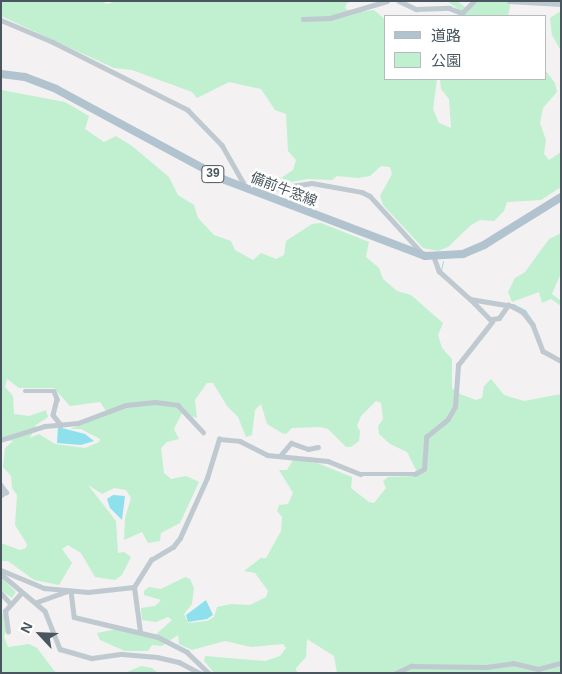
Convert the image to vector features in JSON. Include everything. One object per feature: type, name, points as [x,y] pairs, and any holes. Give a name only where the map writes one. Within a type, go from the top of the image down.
[{"type":"main road","name":"備前牛窓線","points":[[1,74],[32,79],[56,89],[201,168],[243,187],[425,256],[463,254],[484,245],[561,197]]},
{"type":"street","points":[[303,19],[330,18],[388,1]]},
{"type":"street","points":[[399,1],[416,9],[449,8],[462,13],[474,1]]},
{"type":"street","points":[[508,1],[561,4]]},
{"type":"street","points":[[1,20],[188,110],[222,144],[243,182],[243,187]]},
{"type":"street","points":[[261,194],[272,189],[312,183],[362,192],[370,196],[425,256]]},
{"type":"street","points":[[434,257],[439,271],[492,319]]},
{"type":"street","points":[[470,300],[508,305],[526,314],[543,351],[561,361]]},
{"type":"street","points":[[140,632],[134,587],[150,560],[173,547],[180,538],[207,478],[219,439],[240,441],[260,452],[328,461],[368,475],[420,472],[426,466],[426,437],[448,419],[455,407],[458,365],[492,319],[498,318],[508,305]]},
{"type":"street","points":[[25,391],[54,391],[57,399],[53,415],[61,425]]},
{"type":"street","points":[[1,440],[34,429],[78,423],[126,405],[169,402],[183,410],[203,432]]},
{"type":"street","points":[[280,456],[290,442],[308,449],[318,447]]},
{"type":"street","points":[[1,485],[6,492],[1,496]]},
{"type":"street","points":[[1,570],[44,588],[69,591],[134,587]]},
{"type":"street","points":[[1,574],[21,593],[37,602],[48,615],[54,640],[60,649],[92,658],[122,654],[157,656],[179,662],[200,673]]},
{"type":"street","points":[[37,602],[69,591]]},
{"type":"street","points":[[69,591],[74,618],[158,637],[186,652],[208,673]]},
{"type":"street","points":[[1,593],[11,604]]},
{"type":"street","points":[[8,632],[5,611],[21,593]]},
{"type":"street","points":[[396,673],[411,666],[486,667],[513,663],[541,668],[561,663]]},
{"type":"green space","points":[[1,1],[102,1],[107,4],[116,1],[354,1],[347,3],[345,8],[352,13],[374,10],[384,18],[384,80],[437,80],[433,109],[439,123],[451,128],[449,99],[441,89],[440,80],[547,80],[547,72],[555,83],[557,92],[543,108],[540,123],[546,140],[544,154],[549,160],[561,152],[561,187],[541,200],[507,202],[504,211],[494,221],[480,220],[471,225],[448,247],[438,251],[423,248],[383,205],[380,196],[392,174],[390,167],[381,166],[370,176],[358,178],[337,176],[332,180],[308,179],[279,184],[278,180],[293,170],[296,160],[288,151],[286,114],[275,110],[261,89],[229,82],[197,98],[192,92],[132,70],[114,68],[1,16]]},
{"type":"green space","points":[[447,1],[457,1],[469,10],[478,1],[509,1],[510,6],[508,15],[458,15],[459,10]]},
{"type":"green space","points":[[561,11],[561,51],[552,35],[550,18]]},
{"type":"green space","points":[[1,90],[65,102],[89,116],[85,129],[104,142],[116,136],[132,146],[169,177],[178,195],[194,205],[198,218],[214,235],[231,241],[235,250],[253,260],[261,253],[276,259],[284,255],[286,241],[312,224],[321,223],[369,242],[366,257],[379,268],[383,279],[397,291],[411,295],[443,323],[438,335],[442,348],[452,359],[452,388],[460,394],[476,400],[482,398],[484,386],[491,379],[504,395],[524,401],[561,394],[561,673],[337,673],[334,656],[307,639],[306,657],[296,668],[297,673],[214,673],[204,661],[205,656],[265,661],[280,656],[286,648],[283,644],[251,647],[225,641],[192,650],[179,644],[178,635],[162,646],[152,645],[148,651],[125,651],[100,640],[97,633],[117,629],[153,637],[172,620],[168,617],[156,622],[142,620],[141,608],[155,606],[161,600],[144,595],[144,591],[149,587],[161,589],[185,577],[190,579],[194,588],[192,604],[184,614],[188,623],[207,621],[214,617],[217,607],[231,604],[250,605],[266,597],[268,591],[255,573],[244,571],[261,558],[266,558],[281,531],[282,517],[277,511],[279,505],[288,504],[293,493],[279,470],[287,470],[293,460],[317,463],[352,477],[351,488],[369,502],[374,503],[386,488],[383,481],[388,477],[413,476],[416,470],[407,452],[390,444],[379,434],[378,426],[383,419],[381,403],[376,401],[361,416],[357,426],[360,431],[359,441],[351,447],[346,447],[328,429],[320,427],[292,428],[286,434],[282,433],[267,424],[261,404],[255,410],[252,435],[246,437],[238,417],[227,406],[213,383],[207,383],[195,400],[197,418],[182,413],[174,429],[179,439],[167,442],[161,448],[164,473],[171,479],[186,476],[199,482],[180,523],[161,533],[160,541],[148,543],[142,532],[124,540],[125,518],[131,498],[126,490],[114,488],[102,494],[88,485],[116,521],[118,553],[124,552],[131,557],[122,575],[115,580],[95,577],[81,553],[68,545],[62,549],[72,563],[59,585],[34,580],[8,561],[1,561],[1,543],[20,550],[26,548],[27,544],[15,525],[17,495],[12,488],[11,476],[3,467],[5,448],[13,441],[1,439]],"holes":[[[7,379],[19,388],[54,388],[70,406],[100,402],[108,414],[70,429],[81,429],[100,439],[99,442],[85,448],[55,444],[39,434],[30,438],[36,425],[48,417],[46,410],[29,416],[14,414],[13,396],[5,387]]]},
{"type":"green space","points":[[561,233],[561,273],[552,294],[561,301],[561,306],[551,299],[542,303],[539,292],[512,302],[508,292],[515,278],[525,272],[549,239]]},
{"type":"green space","points":[[1,577],[16,592],[12,598],[1,590]]},
{"type":"green space","points":[[1,614],[4,614],[7,627],[4,637],[8,647],[29,644],[37,648],[56,673],[1,673]]},
{"type":"green space","points":[[141,666],[152,668],[158,673],[125,673]]},
{"type":"water","points":[[58,427],[85,434],[94,441],[81,445],[57,443]]},
{"type":"water","points":[[113,495],[125,496],[122,520],[110,508],[107,499]]},
{"type":"water","points":[[206,600],[213,615],[207,619],[188,622],[186,615]]},
{"type":"waterway","points":[[441,270],[443,261]]},
{"type":"waterway","points":[[513,304],[525,310],[535,325]]}]
